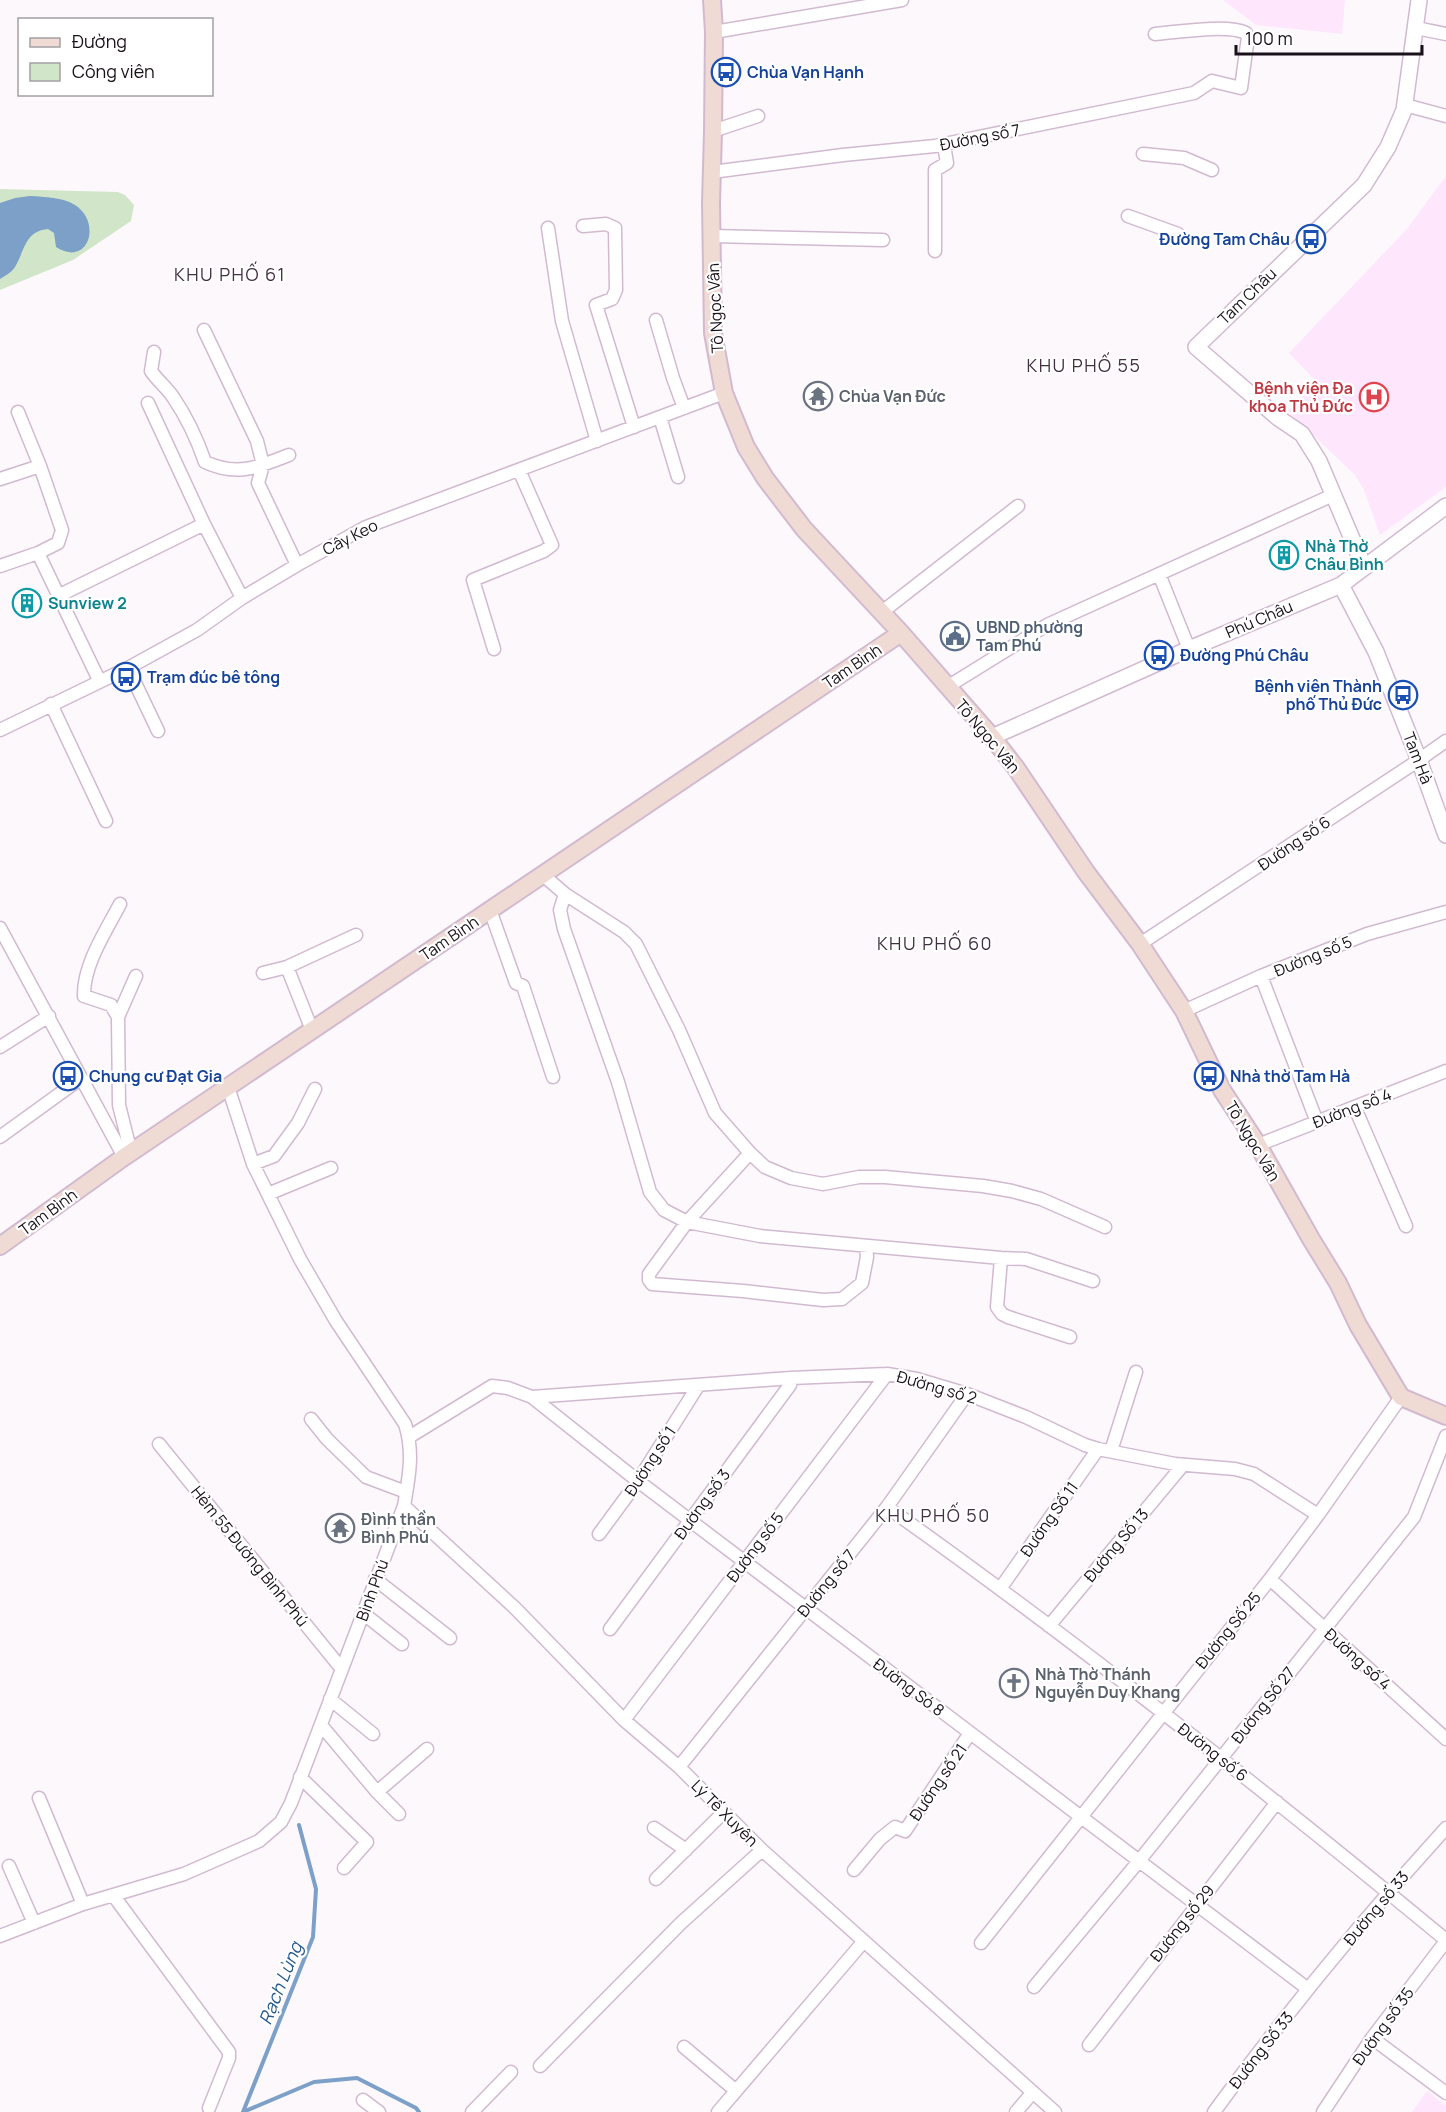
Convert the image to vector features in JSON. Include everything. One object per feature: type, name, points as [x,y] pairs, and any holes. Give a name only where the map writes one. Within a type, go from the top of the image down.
[{"type":"main road","name":"Tô Ngọc Vân","points":[[712,0],[714,32],[713,333],[724,393],[746,447],[765,478],[804,528],[901,633],[992,737],[1016,768],[1086,872],[1140,944],[1184,1011],[1222,1090],[1258,1145],[1338,1283],[1358,1325],[1401,1396]]},
{"type":"main road","name":"Tam Bình","points":[[0,1246],[127,1155],[901,633]]},
{"type":"main road","points":[[1401,1396],[1446,1416]]},
{"type":"street","points":[[714,32],[902,0]]},
{"type":"street","name":"Tam Châu","points":[[1364,567],[1319,461],[1302,434],[1277,417],[1196,347],[1364,184],[1388,147],[1405,105],[1419,0]]},
{"type":"street","points":[[1416,27],[1446,34]]},
{"type":"street","name":"Đường số 7","points":[[712,172],[944,145],[1194,93],[1212,81],[1241,88],[1248,37],[1243,31],[1202,30],[1155,34]]},
{"type":"street","points":[[1405,105],[1446,116]]},
{"type":"street","points":[[713,131],[758,116]]},
{"type":"street","points":[[935,251],[935,170],[946,163],[944,145]]},
{"type":"street","points":[[1143,154],[1184,158],[1212,170]]},
{"type":"street","points":[[1128,216],[1178,234]]},
{"type":"street","points":[[583,226],[606,224],[615,228],[616,290],[612,299],[596,305],[634,427]]},
{"type":"street","points":[[548,228],[562,321],[597,441]]},
{"type":"street","points":[[712,236],[883,240]]},
{"type":"street","points":[[656,320],[684,408]]},
{"type":"street","points":[[204,330],[257,441],[262,465],[258,483],[297,565]]},
{"type":"street","points":[[154,352],[151,371],[159,383],[172,395],[197,440],[205,462],[218,468],[247,470],[289,455]]},
{"type":"street","name":"Cây Keo","points":[[0,730],[99,680],[128,668],[197,630],[297,565],[366,527],[724,393]]},
{"type":"street","points":[[148,403],[204,524],[243,598]]},
{"type":"street","points":[[0,566],[38,553],[58,543],[62,530],[18,412]]},
{"type":"street","points":[[660,417],[678,477]]},
{"type":"street","points":[[0,480],[40,466]]},
{"type":"street","points":[[494,649],[473,580],[544,551],[552,545],[519,470]]},
{"type":"street","points":[[948,687],[1047,625],[1333,495]]},
{"type":"street","points":[[882,612],[1018,506]]},
{"type":"street","name":"Phú Châu","points":[[992,737],[1189,649],[1341,585],[1446,506]]},
{"type":"street","points":[[58,596],[204,524]]},
{"type":"street","points":[[38,553],[99,680]]},
{"type":"street","points":[[1159,574],[1189,649]]},
{"type":"street","name":"Tam Hà","points":[[1341,585],[1376,652],[1446,835]]},
{"type":"street","points":[[128,668],[159,732]]},
{"type":"street","points":[[51,704],[106,820]]},
{"type":"street","name":"Đường số 6","points":[[1140,944],[1446,741]]},
{"type":"street","points":[[543,875],[566,894],[624,932],[636,944],[679,1030],[716,1113],[765,1167],[791,1178],[823,1184],[859,1177],[885,1177],[1012,1191],[1041,1198],[1105,1227]]},
{"type":"street","points":[[566,894],[560,910],[564,929],[618,1082],[650,1192],[664,1210],[687,1222],[760,1236],[1026,1259],[1093,1281]]},
{"type":"street","points":[[118,1017],[111,1005],[84,996],[84,985],[120,904]]},
{"type":"street","points":[[490,910],[516,983],[523,986],[553,1077]]},
{"type":"street","name":"Đường số 5","points":[[1184,1011],[1261,976],[1367,934],[1446,912]]},
{"type":"street","points":[[0,928],[49,1016],[80,1079],[127,1155]]},
{"type":"street","points":[[263,973],[287,967],[356,934]]},
{"type":"street","points":[[287,967],[312,1030]]},
{"type":"street","points":[[127,1155],[119,1105],[118,1017],[136,976]]},
{"type":"street","points":[[1261,976],[1317,1122]]},
{"type":"street","points":[[0,1047],[49,1016]]},
{"type":"street","name":"Đường số 4","points":[[1258,1145],[1446,1071]]},
{"type":"street","points":[[0,1137],[80,1079]]},
{"type":"street","name":"Bình Phú","points":[[0,1936],[83,1904],[184,1874],[259,1842],[281,1822],[321,1725],[340,1668],[364,1614],[404,1506],[411,1462],[409,1437],[405,1424],[336,1321],[306,1269],[253,1164],[228,1087]]},
{"type":"street","points":[[253,1164],[274,1156],[298,1123],[315,1089]]},
{"type":"street","points":[[1355,1108],[1406,1226]]},
{"type":"street","points":[[750,1153],[687,1222],[649,1275],[652,1284],[743,1290],[823,1300],[842,1299],[862,1283],[867,1257],[866,1246]]},
{"type":"street","points":[[268,1194],[332,1168]]},
{"type":"street","points":[[1001,1258],[999,1311],[1008,1317],[1070,1337]]},
{"type":"street","points":[[1111,1451],[1136,1372]]},
{"type":"street","name":"Đường số 5","points":[[624,1720],[887,1374]]},
{"type":"street","name":"Đường số 2","points":[[532,1397],[791,1378],[887,1374],[917,1379],[967,1394],[1098,1449],[1183,1465],[1235,1469],[1254,1474],[1318,1515]]},
{"type":"street","name":"Đường số 3","points":[[610,1629],[790,1385],[791,1378]]},
{"type":"street","name":"Đường Só 8","points":[[409,1437],[492,1386],[508,1388],[532,1397],[690,1521],[1308,1989]]},
{"type":"street","name":"Đường số 1","points":[[599,1534],[638,1481],[698,1386]]},
{"type":"street","name":"Đường số 7","points":[[679,1767],[887,1507],[967,1394]]},
{"type":"street","name":"Đường Số 25","points":[[981,1943],[1270,1579],[1401,1396]]},
{"type":"street","points":[[311,1419],[327,1439],[366,1477],[406,1492]]},
{"type":"street","name":"Đường Số 27","points":[[1034,1987],[1140,1861],[1414,1517],[1446,1436]]},
{"type":"street","name":"Hẻm 55 Đường Bình Phú","points":[[159,1444],[340,1668]]},
{"type":"street","name":"Đường Số 11","points":[[1000,1589],[1098,1449]]},
{"type":"street","name":"Đường Số 13","points":[[1049,1626],[1183,1465]]},
{"type":"street","name":"Lý Tế Xuyên","points":[[404,1506],[515,1608],[624,1720],[679,1767],[762,1850],[1055,2112]]},
{"type":"street","name":"Đường số 6","points":[[887,1507],[1163,1712],[1446,1941]]},
{"type":"street","name":"Đường số 4","points":[[1270,1579],[1446,1738]]},
{"type":"street","points":[[375,1580],[450,1638]]},
{"type":"street","points":[[364,1614],[402,1644]]},
{"type":"street","points":[[330,1698],[373,1734]]},
{"type":"street","points":[[321,1725],[377,1792],[399,1814]]},
{"type":"street","name":"Đường số 21","points":[[854,1870],[880,1839],[895,1827],[905,1831],[970,1733]]},
{"type":"street","points":[[377,1792],[427,1749]]},
{"type":"street","points":[[300,1777],[367,1842],[344,1868]]},
{"type":"street","points":[[39,1798],[83,1904]]},
{"type":"street","name":"Đường số 29","points":[[1089,2045],[1277,1802]]},
{"type":"street","points":[[656,1879],[724,1812]]},
{"type":"street","points":[[654,1828],[686,1850]]},
{"type":"street","name":"Đường số 33","points":[[1308,1989],[1388,1892],[1446,1828]]},
{"type":"street","points":[[540,2066],[681,1923],[762,1850]]},
{"type":"street","points":[[9,1866],[34,1923]]},
{"type":"street","points":[[113,1895],[229,2052],[229,2058],[209,2108]]},
{"type":"street","points":[[717,2112],[864,1941]]},
{"type":"street","name":"Đường số 35","points":[[1323,2112],[1372,2038],[1446,1941]]},
{"type":"street","name":"Đường Số 33","points":[[1214,2112],[1308,1989]]},
{"type":"street","points":[[1372,2038],[1446,2093]]},
{"type":"street","points":[[684,2047],[735,2090]]},
{"type":"street","points":[[472,2112],[511,2073]]},
{"type":"street","points":[[1016,2112],[1033,2092]]},
{"type":"street","points":[[363,2100],[379,2112]]},
{"type":"shaded area","points":[[1223,0],[1345,0],[1342,34],[1256,25]]},
{"type":"shaded area","name":"Bệnh viện Đa khoa Thủ Đức","points":[[1446,176],[1446,487],[1380,535],[1364,490],[1355,475],[1288,411],[1317,382],[1289,353],[1406,230]]},
{"type":"shaded area","points":[[1427,2091],[1446,2106],[1446,2112],[1412,2112]]},
{"type":"green space","points":[[0,189],[118,192],[125,195],[134,205],[131,221],[73,260],[0,290]]},
{"type":"water","points":[[30,196],[59,199],[75,205],[88,222],[90,231],[88,240],[77,252],[67,252],[56,247],[54,233],[48,229],[35,233],[27,242],[14,269],[0,279],[0,203]]},
{"type":"waterway","name":"Rạch Lùng","points":[[243,2112],[313,1937],[316,1889],[299,1825]]},
{"type":"waterway","points":[[243,2112],[314,2082],[357,2078],[416,2108],[419,2112]]},
{"type":"place","name":"Chùa Vạn Hạnh","points":[[726,72]]},
{"type":"place","name":"Đường Tam Châu","points":[[1311,239]]},
{"type":"place","name":"Chùa Vạn Đức","points":[[818,396]]},
{"type":"place","name":"Bệnh viện Đa khoa Thủ Đức","points":[[1374,397]]},
{"type":"place","name":"Nhà Thờ Châu Bình","points":[[1284,555]]},
{"type":"place","name":"Sunview 2","points":[[27,603]]},
{"type":"place","name":"UBND phường Tam Phú","points":[[955,636]]},
{"type":"place","name":"Đường Phú Châu","points":[[1159,655]]},
{"type":"place","name":"Trạm đúc bê tông","points":[[126,677]]},
{"type":"place","name":"Bệnh viện Thành phố Thủ Đức","points":[[1403,695]]},
{"type":"place","name":"Chung cư Đạt Gia","points":[[68,1076]]},
{"type":"place","name":"Nhà thờ Tam Hà","points":[[1209,1076]]},
{"type":"place","name":"Đình thần Bình Phú","points":[[340,1528]]},
{"type":"place","name":"Nhà Thờ Thánh Nguyễn Duy Khang","points":[[1014,1683]]},
{"type":"district","name":"KHU PHỐ 61","points":[[230,274]]},
{"type":"district","name":"KHU PHỐ 55","points":[[1084,365]]},
{"type":"district","name":"KHU PHỐ 60","points":[[935,943]]},
{"type":"district","name":"KHU PHỐ 50","points":[[933,1515]]}]
